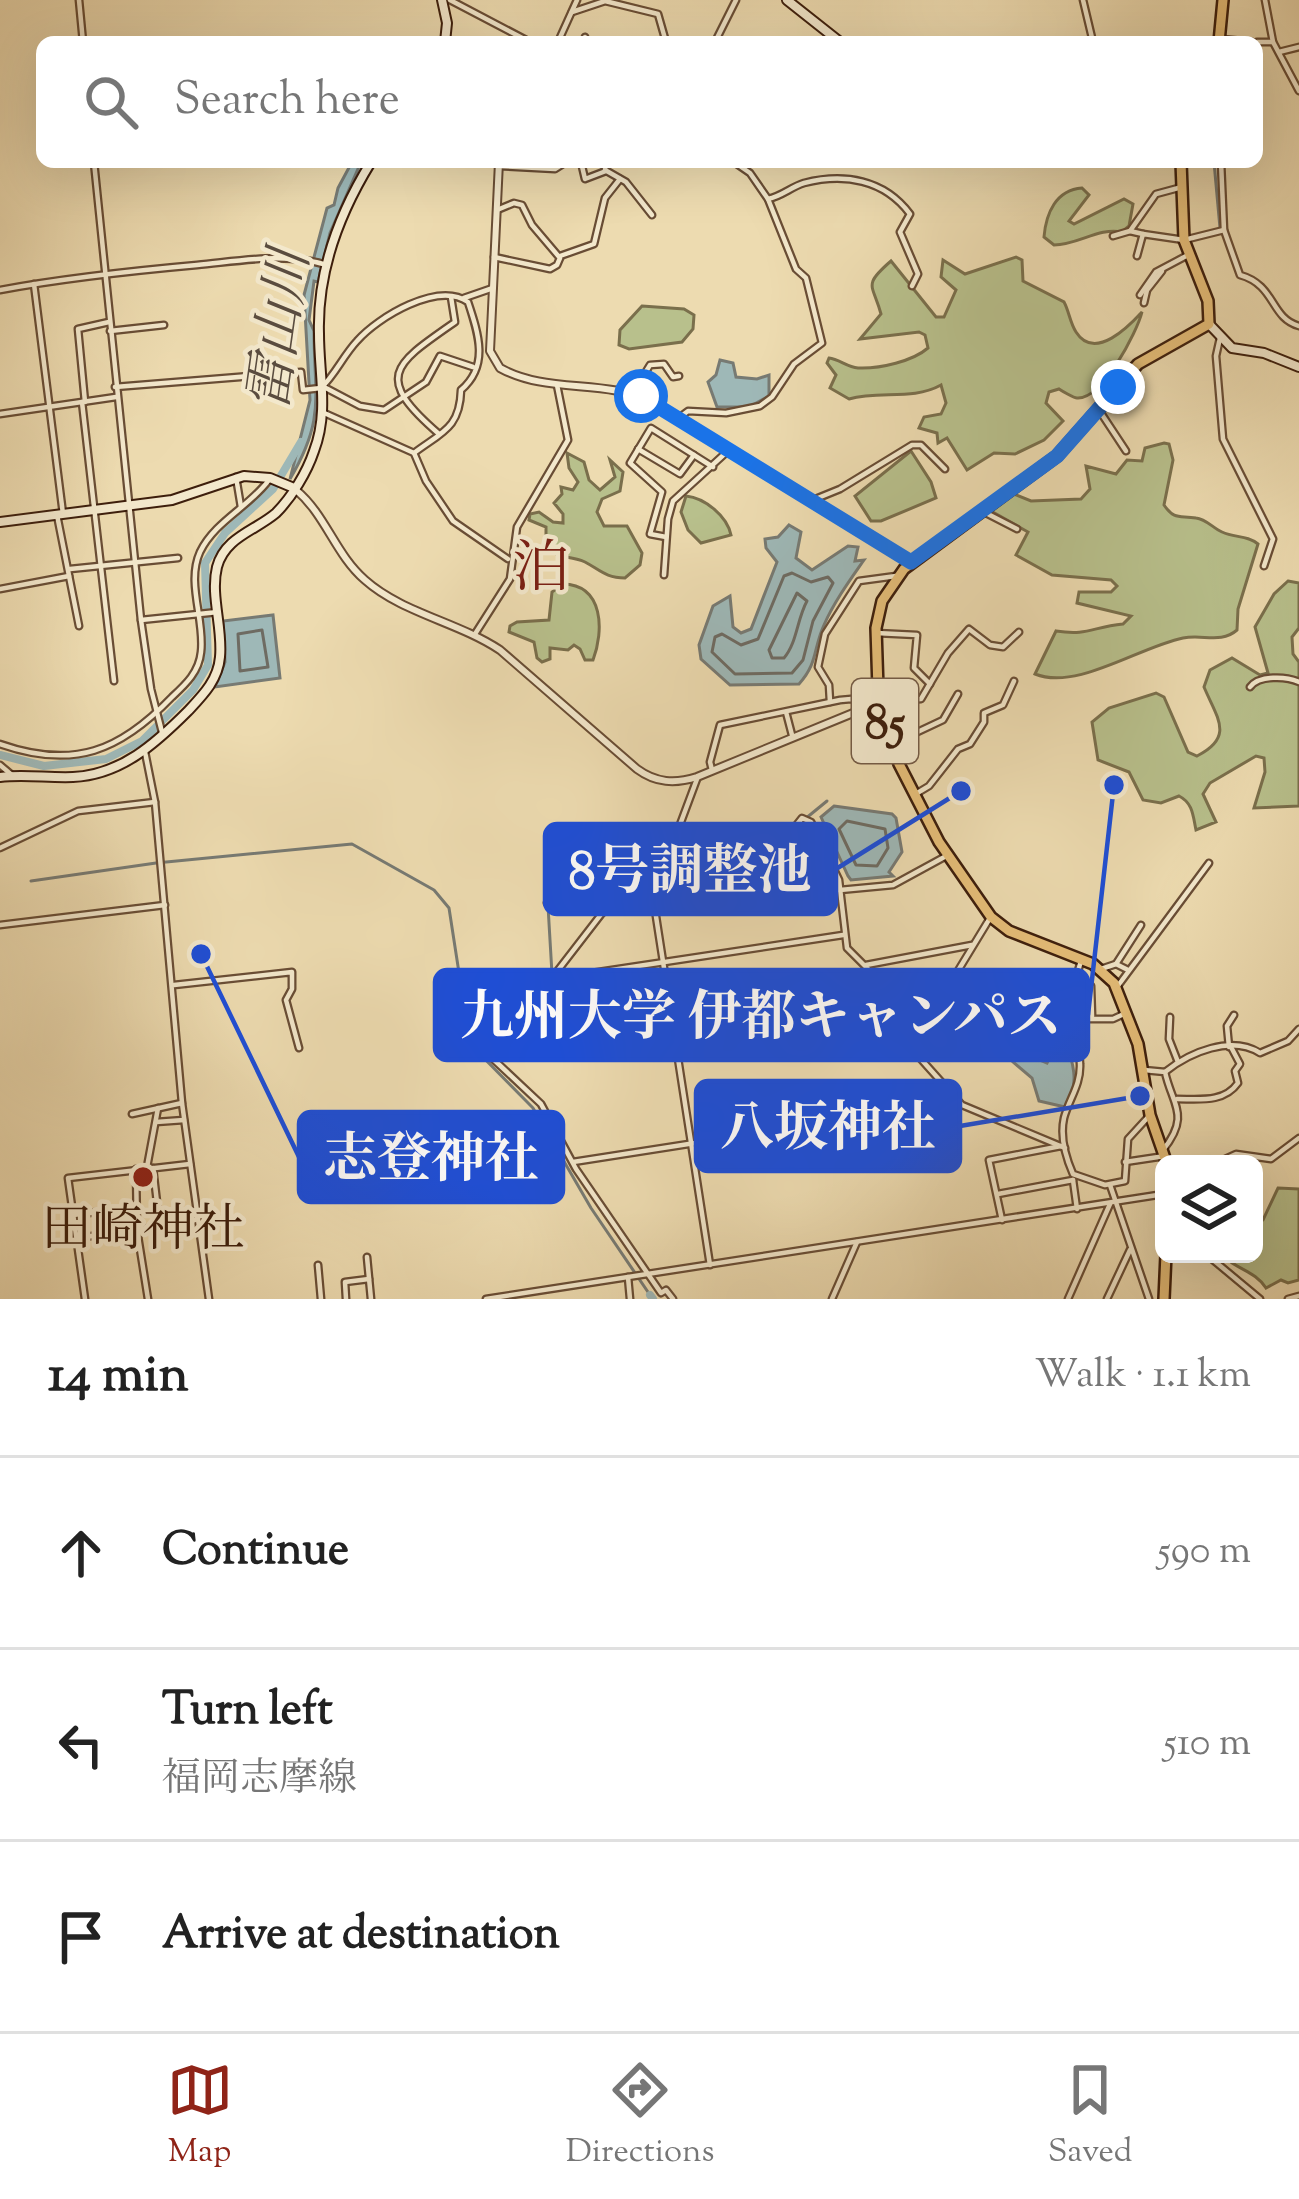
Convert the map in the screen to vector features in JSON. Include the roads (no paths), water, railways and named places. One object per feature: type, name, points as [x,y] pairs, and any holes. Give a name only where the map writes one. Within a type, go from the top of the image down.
[{"type":"main road","points":[[446,0],[446,36]]},
{"type":"main road","points":[[787,0],[832,36]]},
{"type":"main road","points":[[1223,0],[1223,36]]},
{"type":"main road","points":[[0,777],[82,777],[145,752],[216,676],[221,652],[215,582],[219,560],[242,533],[280,509],[312,457],[322,412],[318,316],[326,264],[336,231],[367,168]]},
{"type":"main road","points":[[1179,168],[1184,240],[1208,301],[1209,324],[1232,348],[1264,352],[1299,367]]},
{"type":"main road","name":"85","points":[[1164,1155],[1117,987],[1101,969],[1009,931],[991,917],[914,795],[875,704],[876,633],[878,609],[896,576],[911,562],[1057,456],[1149,355],[1209,324]]},
{"type":"main road","points":[[0,522],[172,500],[236,477],[272,479],[291,487]]},
{"type":"main road","points":[[1164,1299],[1166,1263]]},
{"type":"street","points":[[79,0],[82,36]]},
{"type":"street","points":[[446,0],[518,36]]},
{"type":"street","points":[[561,36],[577,0]]},
{"type":"street","points":[[718,36],[736,0]]},
{"type":"street","points":[[1083,0],[1092,36]]},
{"type":"street","points":[[1265,0],[1273,42],[1299,91]]},
{"type":"street","points":[[572,12],[604,1],[658,14],[664,36]]},
{"type":"street","points":[[1263,42],[1273,42]]},
{"type":"street","points":[[1279,52],[1299,47]]},
{"type":"street","points":[[1289,76],[1299,72]]},
{"type":"street","points":[[95,168],[141,620],[163,736]]},
{"type":"street","points":[[499,168],[490,351],[500,368]]},
{"type":"street","points":[[582,168],[585,178],[607,171],[620,178],[652,215]]},
{"type":"street","points":[[680,417],[690,410],[718,414],[760,406],[772,397],[790,368],[822,343],[806,278],[796,269],[768,199],[743,168]]},
{"type":"street","points":[[1221,168],[1224,230],[1240,275],[1257,280],[1289,323],[1299,326]]},
{"type":"street","points":[[768,199],[805,183],[847,177],[890,193],[910,214],[900,232],[918,274],[912,286]]},
{"type":"street","points":[[560,256],[594,244],[605,198],[620,178]]},
{"type":"street","points":[[1130,231],[1156,194],[1182,187]]},
{"type":"street","points":[[497,210],[521,205],[560,256]]},
{"type":"street","points":[[1113,236],[1130,231],[1184,240],[1224,230]]},
{"type":"street","points":[[1137,256],[1143,234]]},
{"type":"street","points":[[1142,299],[1156,272],[1188,255]]},
{"type":"street","points":[[494,257],[550,269],[560,256]]},
{"type":"street","points":[[0,290],[105,273],[308,259],[326,264]]},
{"type":"street","points":[[34,284],[60,514],[79,626]]},
{"type":"street","points":[[322,388],[355,342],[373,326],[419,299],[450,294],[464,298],[493,287]]},
{"type":"street","points":[[439,434],[402,398],[398,381],[406,358],[455,322],[450,294]]},
{"type":"street","points":[[414,453],[451,427],[460,414],[461,390],[473,380],[478,365],[478,332],[464,298]]},
{"type":"street","points":[[114,681],[78,328],[164,325]]},
{"type":"street","points":[[1220,338],[1216,356],[1223,439],[1272,536],[1272,551],[1264,566]]},
{"type":"street","points":[[115,387],[301,372],[306,390],[322,388],[360,406],[385,410],[426,382],[440,356],[557,385],[633,393],[680,417],[911,562]]},
{"type":"street","points":[[633,393],[654,364],[664,364],[674,377],[679,376]]},
{"type":"street","points":[[476,634],[511,579],[517,527],[568,440],[557,385]]},
{"type":"street","points":[[0,414],[116,397]]},
{"type":"street","points":[[1100,410],[1126,451]]},
{"type":"street","points":[[322,412],[414,453],[426,481],[454,521],[511,560]]},
{"type":"street","points":[[666,537],[650,536],[662,493],[630,463],[650,428],[713,467]]},
{"type":"street","points":[[813,500],[841,489],[912,445],[935,456],[945,469]]},
{"type":"street","points":[[638,448],[680,474],[694,455]]},
{"type":"street","points":[[664,575],[669,512],[677,495],[730,448]]},
{"type":"street","points":[[236,477],[241,510]]},
{"type":"street","points":[[0,744],[42,754],[94,752],[131,736],[156,715],[199,663],[202,644],[195,573],[201,550],[216,529],[272,479]]},
{"type":"street","points":[[291,487],[313,504],[344,557],[367,582],[476,634],[647,776],[672,782],[698,776],[875,704],[919,700],[969,629],[990,645],[1004,647],[1019,632]]},
{"type":"street","points":[[982,511],[1016,530]]},
{"type":"street","points":[[0,589],[102,567],[178,558]]},
{"type":"street","points":[[830,702],[829,685],[818,667],[828,627],[859,580],[896,576]]},
{"type":"street","points":[[141,620],[218,612]]},
{"type":"street","points":[[876,633],[917,635],[914,668],[930,683]]},
{"type":"street","points":[[1250,687],[1260,679],[1287,677],[1299,682]]},
{"type":"street","points":[[914,795],[929,786],[958,749],[970,744],[984,722],[984,712],[1003,705],[1013,681]]},
{"type":"street","points":[[892,745],[943,720],[958,694]]},
{"type":"street","points":[[712,770],[718,726],[851,699],[875,704]]},
{"type":"street","points":[[786,712],[793,737]]},
{"type":"street","points":[[145,752],[174,985],[182,1103],[209,1299]]},
{"type":"street","points":[[0,765],[14,776]]},
{"type":"street","points":[[698,776],[653,898],[710,1264]]},
{"type":"street","points":[[0,848],[78,811],[154,802]]},
{"type":"street","points":[[548,903],[606,908],[653,898],[694,875],[754,866],[772,856],[802,818],[811,822],[840,890],[847,948],[893,994],[910,1048],[958,1102],[1063,1147]]},
{"type":"street","points":[[754,866],[840,890],[893,885],[948,855]]},
{"type":"street","points":[[1117,987],[1209,863]]},
{"type":"street","points":[[0,925],[165,905]]},
{"type":"street","points":[[606,908],[492,1058],[542,1104],[572,1162],[647,1274],[673,1299]]},
{"type":"street","points":[[956,974],[991,917]]},
{"type":"street","points":[[1101,969],[1115,964],[1141,925]]},
{"type":"street","points":[[552,979],[843,935]]},
{"type":"street","points":[[863,966],[970,948],[978,954]]},
{"type":"street","points":[[1076,1209],[1063,1124],[1076,1093],[1080,1064],[1070,1019],[1082,959]]},
{"type":"street","points":[[1115,964],[1127,970]]},
{"type":"street","points":[[174,985],[292,972],[286,1000],[299,1048]]},
{"type":"street","points":[[1054,973],[1091,986],[1092,1016]]},
{"type":"street","points":[[500,1048],[956,974],[1070,1019],[1113,1019],[1126,1012]]},
{"type":"street","points":[[1167,1102],[1232,1093],[1240,1064],[1230,1047],[1227,1025],[1234,1015]]},
{"type":"street","points":[[1170,1017],[1169,1039],[1178,1062]]},
{"type":"street","points":[[1144,1070],[1165,1072],[1195,1053],[1230,1047],[1244,1045],[1260,1053],[1288,1041],[1299,1029]]},
{"type":"street","points":[[1165,1072],[1178,1098],[1166,1155]]},
{"type":"street","points":[[572,1162],[958,1102]]},
{"type":"street","points":[[132,1114],[182,1103]]},
{"type":"street","points":[[158,1108],[149,1142],[160,1228]]},
{"type":"street","points":[[998,1194],[1073,1177],[1110,1185],[1128,1177],[1125,1162],[1130,1135],[1150,1114]]},
{"type":"street","points":[[156,1122],[184,1120]]},
{"type":"street","points":[[1263,1158],[1271,1159],[1299,1138]]},
{"type":"street","points":[[1002,1220],[989,1160],[1063,1147]]},
{"type":"street","points":[[1125,1162],[1155,1158]]},
{"type":"street","points":[[86,1299],[68,1178],[190,1164]]},
{"type":"street","points":[[136,1168],[137,1230],[148,1299]]},
{"type":"street","points":[[1110,1185],[1112,1203],[1149,1299]]},
{"type":"street","points":[[487,1299],[1155,1196]]},
{"type":"street","points":[[1068,1299],[1112,1203]]},
{"type":"street","points":[[112,1210],[138,1209]]},
{"type":"street","points":[[73,1215],[97,1212]]},
{"type":"street","points":[[76,1238],[196,1220]]},
{"type":"street","points":[[832,1299],[857,1242]]},
{"type":"street","points":[[1107,1299],[1130,1249]]},
{"type":"street","points":[[367,1257],[371,1299]]},
{"type":"street","points":[[1216,1263],[1260,1299]]},
{"type":"street","points":[[318,1265],[321,1299]]},
{"type":"street","points":[[628,1277],[630,1299]]},
{"type":"street","points":[[346,1299],[345,1282],[369,1279]]},
{"type":"street","points":[[1242,1299],[1246,1289]]},
{"type":"street","points":[[1288,1299],[1299,1296]]},
{"type":"water","points":[[349,168],[358,168],[330,233],[318,282],[314,281],[309,320],[314,331],[316,406],[309,439],[290,479],[310,400],[304,295],[327,208],[334,205]]},
{"type":"water","points":[[720,360],[733,363],[736,377],[769,375],[769,396],[749,407],[717,407],[708,382],[716,375]]},
{"type":"water","points":[[789,525],[801,532],[796,558],[812,570],[848,546],[858,547],[855,561],[864,560],[828,616],[799,684],[730,685],[701,659],[699,645],[713,606],[730,596],[733,627],[741,633],[751,629],[777,562],[765,539],[778,537]]},
{"type":"water","points":[[273,615],[280,678],[215,687],[225,662],[223,621]]},
{"type":"water","points":[[834,806],[896,818],[902,852],[889,872],[893,876],[851,880],[821,817]]},
{"type":"water","points":[[1063,1036],[1074,1081],[1065,1107],[1039,1101],[1032,1078],[1013,1062],[1019,1051],[1047,1063],[1053,1051],[1050,1038]]},
{"type":"waterway","points":[[1215,168],[1220,228]]},
{"type":"waterway","name":"雷山川","points":[[0,755],[44,766],[106,759],[142,741],[193,690],[208,665],[205,563],[225,533],[273,489],[301,442]]},
{"type":"waterway","points":[[805,819],[827,801]]},
{"type":"waterway","points":[[760,865],[776,855],[799,826]]},
{"type":"waterway","points":[[31,881],[352,844],[434,890],[449,908],[470,1044],[533,1108],[591,1208],[650,1295]]},
{"type":"waterway","points":[[624,907],[646,903],[681,884]]},
{"type":"waterway","points":[[583,904],[609,905]]},
{"type":"waterway","points":[[548,906],[552,974],[548,979]]},
{"type":"waterway","points":[[573,955],[614,909]]},
{"type":"waterway","points":[[486,1060],[535,996]]},
{"type":"waterway","points":[[650,1295],[653,1299]]},
{"type":"place","name":"九州大学 伊都キャンパス","points":[[1114,785]]},
{"type":"place","name":"8号調整池","points":[[961,791]]},
{"type":"place","name":"志登神社","points":[[201,954]]},
{"type":"place","name":"八坂神社","points":[[1140,1096]]},
{"type":"place","name":"田崎神社","points":[[143,1177]]},
{"type":"district","name":"泊","points":[[541,566]]}]
